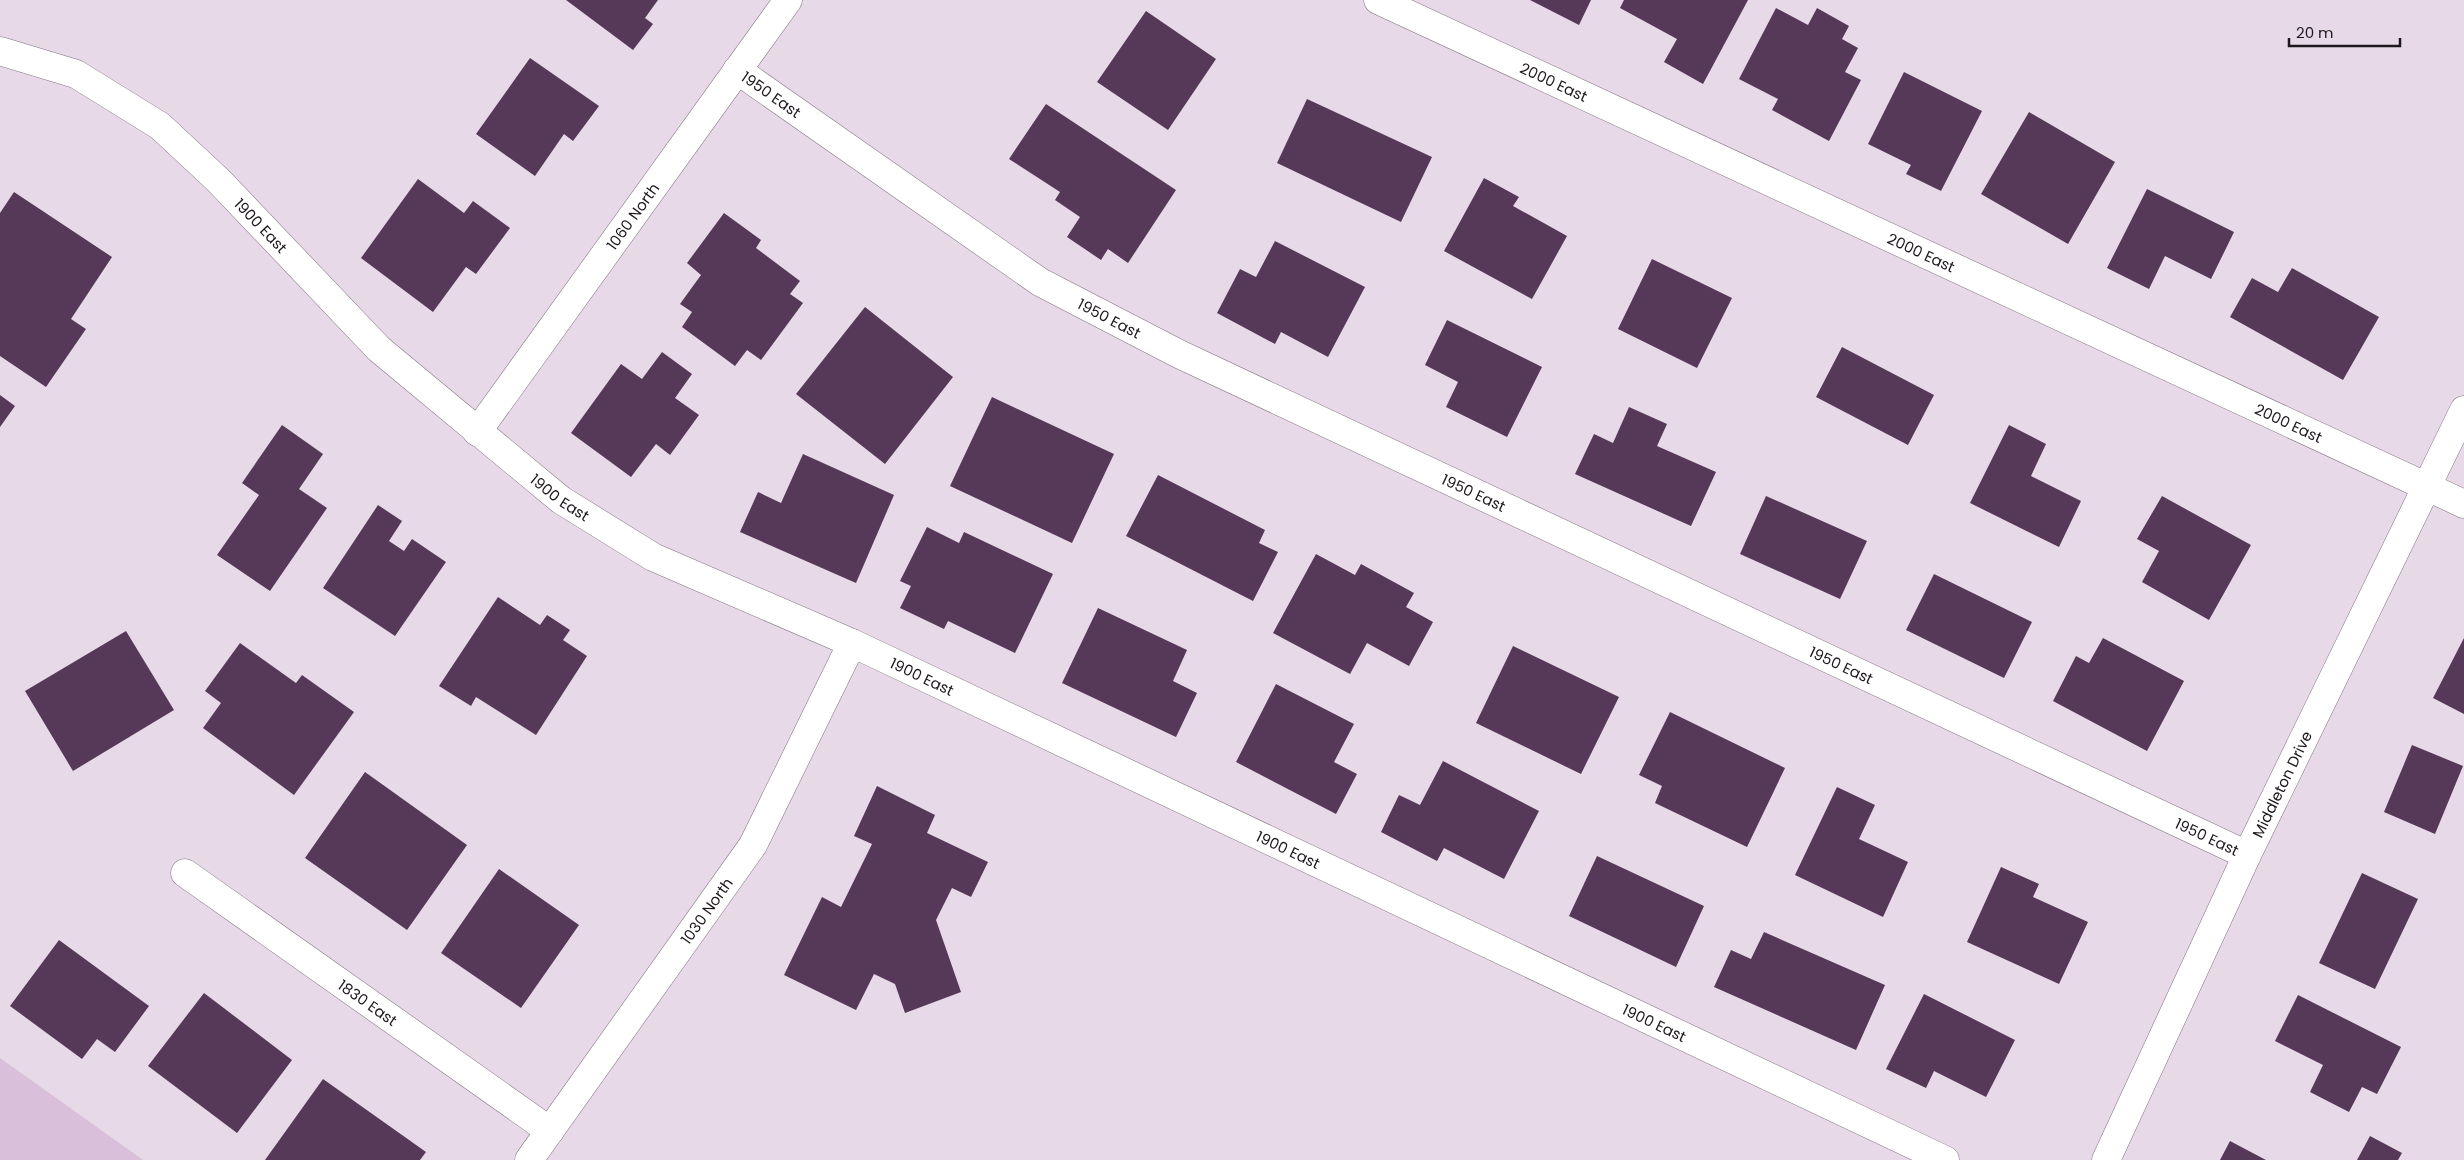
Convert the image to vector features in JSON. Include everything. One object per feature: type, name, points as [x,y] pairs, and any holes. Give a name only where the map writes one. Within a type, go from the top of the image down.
[{"type":"street","name":"1060 North","points":[[478,432],[788,0]]},
{"type":"street","name":"2000 East","points":[[1391,3],[2464,504]]},
{"type":"street","name":"1900 East","points":[[0,51],[76,74],[160,126],[220,181],[379,349],[561,500],[653,557],[852,643],[1945,1160]]},
{"type":"street","name":"1950 East","points":[[737,70],[1040,282],[1179,354],[2247,855]]},
{"type":"street","name":"Middleton Drive","points":[[2106,1160],[2247,855],[2464,410]]},
{"type":"street","name":"1030 North","points":[[529,1160],[753,845],[852,643]]},
{"type":"street","name":"1830 East","points":[[185,873],[550,1131]]},
{"type":"shaded area","points":[[0,1058],[143,1160],[0,1160]]},
{"type":"building","points":[[566,0],[658,0],[645,18],[653,24],[633,50]]},
{"type":"building","points":[[1530,0],[1591,0],[1579,25]]},
{"type":"building","points":[[1624,0],[1748,0],[1703,84],[1664,62],[1677,39],[1620,8]]},
{"type":"building","points":[[1776,8],[1808,25],[1817,8],[1849,26],[1842,39],[1858,48],[1845,72],[1861,80],[1829,141],[1772,110],[1778,99],[1739,79]]},
{"type":"building","points":[[1146,11],[1216,59],[1168,130],[1097,82]]},
{"type":"building","points":[[530,58],[599,106],[573,141],[564,134],[535,176],[476,134]]},
{"type":"building","points":[[1904,72],[1982,111],[1941,191],[1906,174],[1911,165],[1868,144]]},
{"type":"building","points":[[1307,99],[1432,157],[1401,222],[1277,163]]},
{"type":"building","points":[[1046,104],[1176,190],[1128,263],[1108,249],[1101,260],[1067,237],[1080,217],[1055,200],[1060,192],[1009,159]]},
{"type":"building","points":[[2029,112],[2115,162],[2068,244],[1981,194]]},
{"type":"building","points":[[1484,178],[1519,197],[1513,206],[1567,236],[1532,299],[1444,251]]},
{"type":"building","points":[[418,179],[464,213],[473,201],[510,228],[476,274],[466,267],[433,312],[361,258]]},
{"type":"building","points":[[2147,189],[2234,232],[2211,279],[2165,256],[2149,289],[2107,268]]},
{"type":"building","points":[[14,192],[112,257],[71,319],[86,329],[46,387],[0,356],[0,213]]},
{"type":"building","points":[[724,213],[761,240],[756,248],[800,281],[790,294],[803,303],[761,360],[747,350],[735,366],[682,327],[692,312],[680,304],[701,275],[687,263]]},
{"type":"building","points":[[1275,241],[1365,287],[1328,357],[1281,332],[1275,344],[1217,313],[1240,269],[1256,277]]},
{"type":"building","points":[[1652,259],[1732,298],[1697,368],[1618,329]]},
{"type":"building","points":[[2292,268],[2379,317],[2343,380],[2230,317],[2252,278],[2278,292]]},
{"type":"building","points":[[865,307],[953,377],[885,464],[796,394]]},
{"type":"building","points":[[1447,320],[1542,367],[1507,437],[1446,407],[1458,382],[1425,365]]},
{"type":"building","points":[[1842,347],[1934,395],[1908,445],[1816,397]]},
{"type":"building","points":[[662,352],[692,374],[675,398],[699,415],[670,455],[656,444],[631,477],[571,433],[621,364],[642,379]]},
{"type":"building","points":[[0,395],[15,406],[0,427]]},
{"type":"building","points":[[992,397],[1114,454],[1072,543],[950,486]]},
{"type":"building","points":[[1629,407],[1667,424],[1657,446],[1716,472],[1691,526],[1575,474],[1594,434],[1613,443]]},
{"type":"building","points":[[282,425],[323,454],[299,489],[327,508],[270,591],[217,555],[259,495],[242,483]]},
{"type":"building","points":[[2009,425],[2046,444],[2031,476],[2081,501],[2059,547],[1970,503]]},
{"type":"building","points":[[803,454],[894,495],[856,583],[740,532],[758,492],[781,503]]},
{"type":"building","points":[[1158,475],[1265,530],[1259,543],[1278,552],[1253,601],[1126,536]]},
{"type":"building","points":[[1766,496],[1867,541],[1840,599],[1740,554]]},
{"type":"building","points":[[2162,496],[2251,545],[2209,620],[2142,582],[2159,551],[2137,539]]},
{"type":"building","points":[[378,505],[402,521],[389,541],[404,551],[412,539],[446,562],[395,636],[323,588]]},
{"type":"building","points":[[927,527],[959,543],[964,532],[1053,574],[1015,653],[948,621],[944,629],[900,608],[911,586],[900,581]]},
{"type":"building","points":[[1316,554],[1355,575],[1361,564],[1414,593],[1406,607],[1433,622],[1409,666],[1367,643],[1350,674],[1273,633]]},
{"type":"building","points":[[1934,574],[2032,622],[2004,678],[1906,630]]},
{"type":"building","points":[[498,597],[540,625],[547,615],[570,630],[563,640],[587,656],[536,735],[476,697],[471,706],[439,686]]},
{"type":"building","points":[[1098,608],[1187,650],[1173,681],[1197,693],[1176,737],[1062,683]]},
{"type":"building","points":[[126,631],[174,710],[73,771],[25,691]]},
{"type":"building","points":[[2103,638],[2184,681],[2147,751],[2053,701],[2076,656],[2089,663]]},
{"type":"building","points":[[2464,638],[2464,714],[2433,698]]},
{"type":"building","points":[[240,643],[296,683],[302,675],[354,712],[294,795],[203,728],[221,703],[205,691]]},
{"type":"building","points":[[1513,646],[1619,697],[1581,774],[1476,723]]},
{"type":"building","points":[[1276,684],[1354,724],[1334,762],[1357,774],[1336,814],[1236,762]]},
{"type":"building","points":[[1670,712],[1785,768],[1747,847],[1655,803],[1662,786],[1639,775]]},
{"type":"building","points":[[2412,745],[2463,766],[2435,834],[2384,812]]},
{"type":"building","points":[[1443,761],[1539,811],[1504,879],[1444,848],[1437,861],[1381,832],[1399,795],[1420,805]]},
{"type":"building","points":[[365,772],[467,845],[407,930],[305,858]]},
{"type":"building","points":[[877,786],[935,815],[927,833],[988,862],[971,897],[952,888],[936,920],[961,992],[905,1013],[895,984],[874,974],[856,1010],[784,975],[822,897],[841,907],[872,844],[854,836]]},
{"type":"building","points":[[1837,787],[1875,805],[1859,839],[1908,862],[1883,917],[1795,875]]},
{"type":"building","points":[[1597,856],[1704,906],[1676,967],[1569,916]]},
{"type":"building","points":[[2001,867],[2039,884],[2033,897],[2088,922],[2059,984],[1967,942]]},
{"type":"building","points":[[499,869],[579,925],[521,1008],[441,953]]},
{"type":"building","points":[[2362,873],[2418,899],[2375,989],[2319,963]]},
{"type":"building","points":[[1764,932],[1885,985],[1856,1050],[1714,987],[1731,950],[1751,959]]},
{"type":"building","points":[[59,940],[149,1006],[115,1052],[97,1039],[82,1059],[10,1006]]},
{"type":"building","points":[[204,993],[292,1060],[237,1133],[148,1066]]},
{"type":"building","points":[[1924,994],[2015,1040],[1986,1097],[1934,1071],[1926,1088],[1886,1069]]},
{"type":"building","points":[[2298,995],[2401,1047],[2377,1094],[2362,1087],[2349,1112],[2310,1092],[2323,1065],[2275,1041]]},
{"type":"building","points":[[323,1079],[426,1152],[420,1160],[265,1160]]},
{"type":"building","points":[[2370,1136],[2402,1153],[2398,1160],[2357,1160]]},
{"type":"building","points":[[2230,1141],[2266,1160],[2220,1160]]}]
